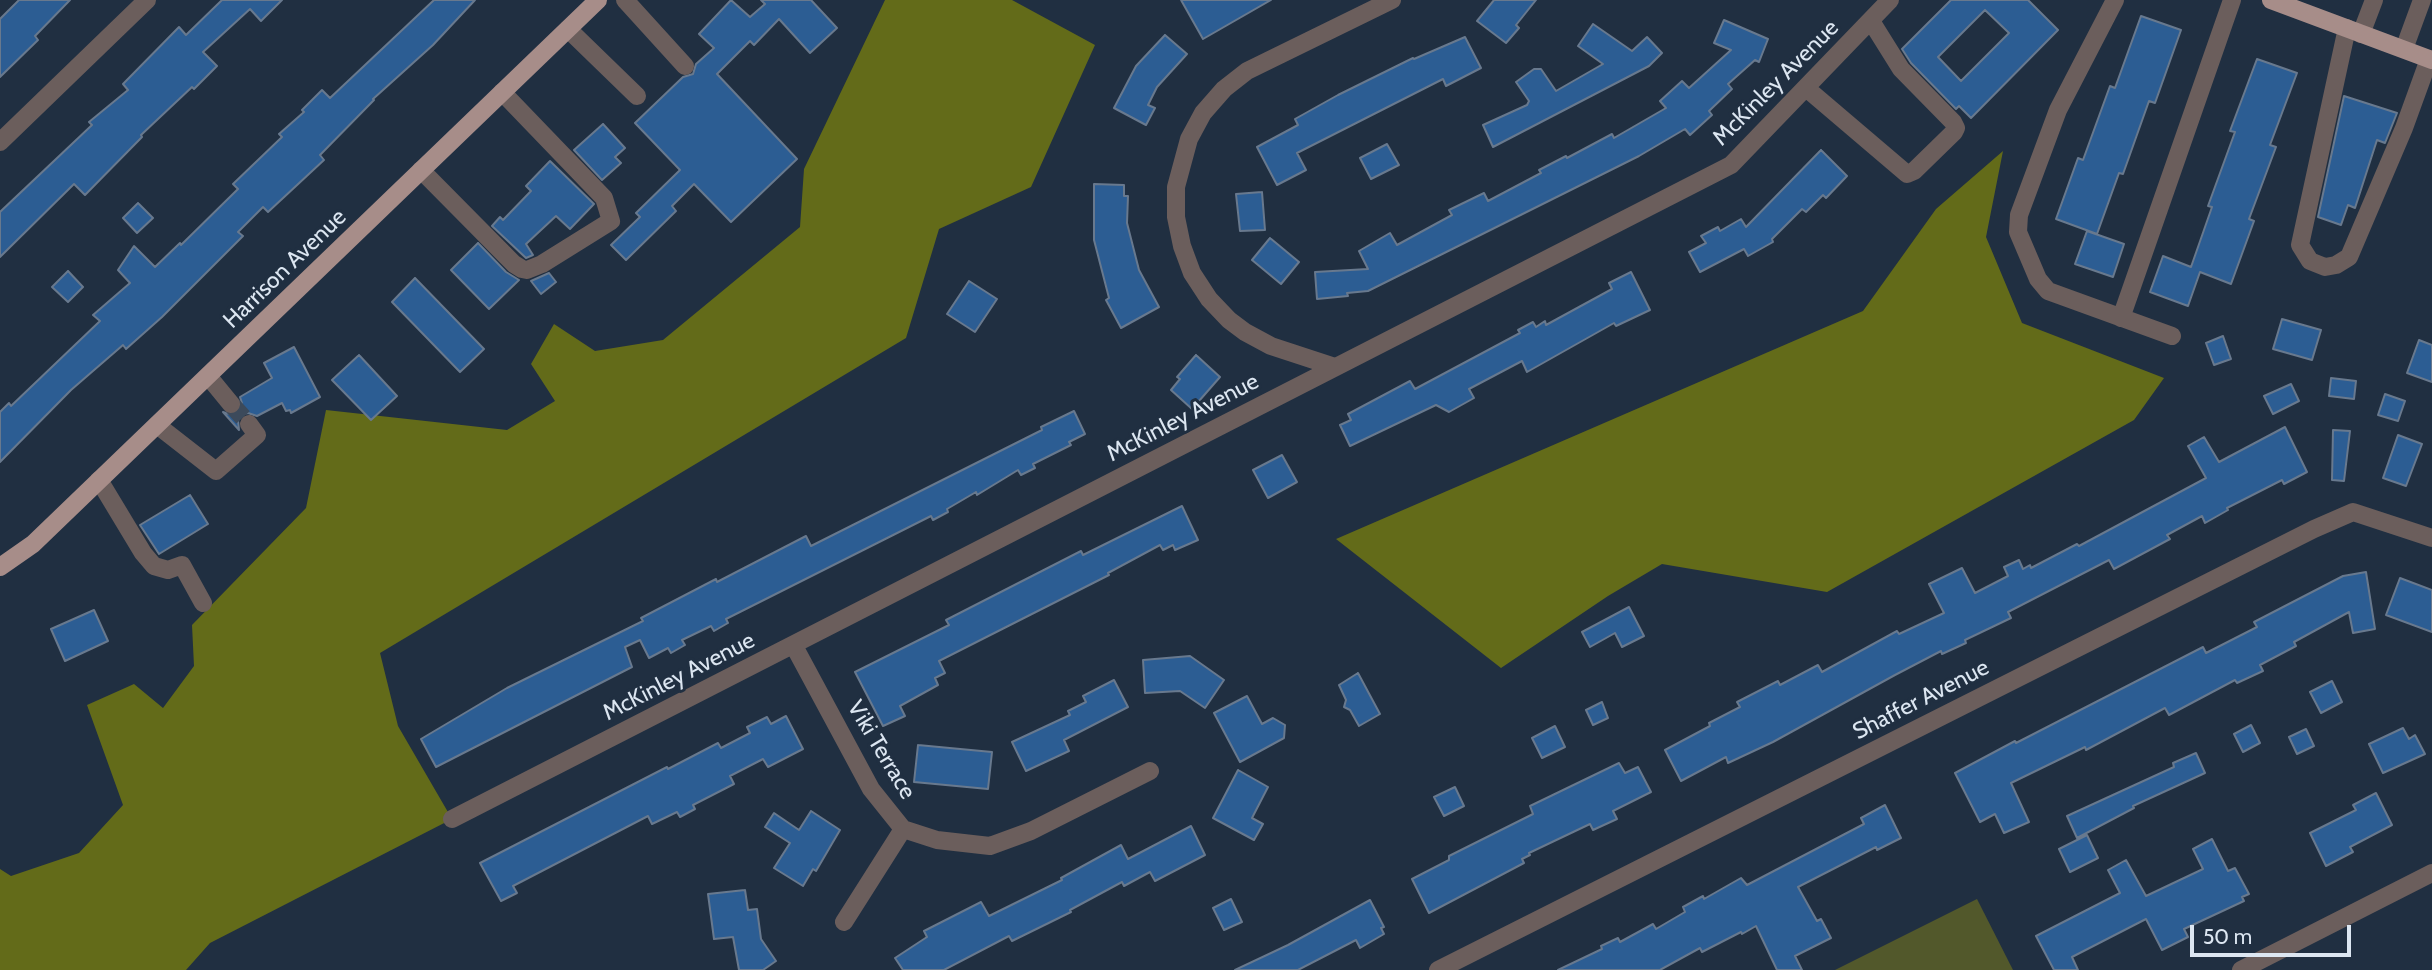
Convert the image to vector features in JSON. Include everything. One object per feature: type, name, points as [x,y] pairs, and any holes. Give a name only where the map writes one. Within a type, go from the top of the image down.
[{"type":"main road","name":"Harrison Avenue","points":[[1,564],[33,544],[598,0]]},
{"type":"main road","points":[[2271,0],[2431,60]]},
{"type":"street","points":[[0,142],[147,0]]},
{"type":"street","points":[[625,0],[685,66]]},
{"type":"street","points":[[1335,368],[1271,346],[1245,332],[1209,299],[1192,273],[1182,246],[1176,217],[1176,187],[1189,139],[1203,113],[1224,89],[1247,71],[1392,0]]},
{"type":"street","name":"McKinley Avenue","points":[[453,819],[1731,165],[1890,0]]},
{"type":"street","points":[[2115,0],[2057,110],[2019,215],[2018,233],[2038,279],[2049,291],[2172,336]]},
{"type":"street","points":[[2121,318],[2232,0]]},
{"type":"street","points":[[2374,0],[2354,31],[2300,245],[2310,261],[2325,267],[2336,265],[2349,257],[2431,60]]},
{"type":"street","points":[[2404,49],[2422,0]]},
{"type":"street","points":[[1806,88],[1907,174],[1914,171],[1954,132],[1956,128],[1953,122],[1901,69],[1871,21]]},
{"type":"street","points":[[568,29],[637,96]]},
{"type":"street","points":[[421,170],[522,269],[527,270],[542,264],[611,221],[604,198],[502,92]]},
{"type":"street","points":[[208,376],[232,404]]},
{"type":"street","points":[[157,425],[216,471],[257,435],[249,424]]},
{"type":"street","points":[[99,480],[143,553],[154,566],[168,570],[182,565],[203,603]]},
{"type":"street","name":"Shaffer Avenue","points":[[1438,970],[2353,512],[2432,538]]},
{"type":"street","name":"Viki Terrace","points":[[794,646],[871,789],[904,829],[937,840],[990,846],[1031,831],[1150,771]]},
{"type":"street","points":[[844,922],[904,829]]},
{"type":"street","points":[[2241,970],[2432,873]]},
{"type":"green space","points":[[885,0],[1012,0],[1095,45],[1031,187],[939,229],[906,338],[380,653],[398,726],[452,819],[210,943],[186,970],[0,970],[0,869],[11,876],[79,853],[123,805],[87,705],[134,684],[163,708],[194,666],[192,625],[306,508],[326,410],[507,430],[555,401],[531,364],[554,324],[595,351],[663,340],[800,227],[804,169]]},
{"type":"green space","points":[[2003,151],[1986,237],[2022,323],[2164,378],[2134,420],[1827,592],[1662,564],[1608,596],[1501,668],[1336,539],[1863,311],[1936,209]]},
{"type":"green space","points":[[1977,899],[2013,970],[1835,970]]},
{"type":"building","points":[[19,0],[70,0],[35,36],[38,40],[0,77],[0,19]]},
{"type":"building","points":[[222,0],[282,0],[261,21],[250,9],[203,52],[217,66],[194,89],[192,87],[141,135],[85,195],[74,184],[0,257],[0,212],[92,125],[89,122],[128,90],[123,84],[179,27],[186,35]]},
{"type":"building","points":[[434,0],[475,0],[433,45],[373,99],[320,155],[324,160],[268,212],[263,207],[238,232],[243,236],[162,317],[126,349],[123,345],[71,390],[0,462],[0,412],[9,403],[11,406],[100,321],[93,315],[130,283],[118,270],[134,246],[155,267],[238,189],[233,184],[282,137],[279,134],[304,112],[302,110],[322,90],[330,98]]},
{"type":"building","points":[[731,0],[750,17],[765,4],[761,0],[811,0],[837,28],[810,53],[779,19],[754,45],[750,41],[717,74],[797,159],[731,222],[694,184],[672,206],[676,211],[626,260],[611,245],[640,217],[636,213],[680,170],[635,123],[683,77],[693,74],[696,64],[714,48],[699,34]]},
{"type":"building","points":[[1181,0],[1271,0],[1203,39]]},
{"type":"building","points":[[1494,0],[1536,0],[1506,43],[1477,21]]},
{"type":"building","points":[[1951,0],[2028,0],[2058,30],[1971,118],[1959,106],[1956,109],[1911,63],[1902,49]],"holes":[[[1985,10],[2009,33],[1961,81],[1938,57]]]},
{"type":"building","points":[[2141,16],[2181,30],[2155,103],[2149,101],[2123,174],[2119,173],[2097,234],[2056,219],[2078,158],[2083,160],[2110,86],[2115,88]]},
{"type":"building","points":[[1724,20],[1768,39],[1759,62],[1755,60],[1728,84],[1732,89],[1709,111],[1712,115],[1690,135],[1685,129],[1639,156],[1368,291],[1317,299],[1315,272],[1368,269],[1359,251],[1390,233],[1397,245],[1452,215],[1449,210],[1484,193],[1488,201],[1541,173],[1539,170],[1612,134],[1614,138],[1666,108],[1660,101],[1682,81],[1689,88],[1731,50],[1714,43]]},
{"type":"building","points":[[1593,24],[1632,51],[1647,37],[1662,53],[1649,66],[1493,147],[1483,125],[1527,105],[1529,101],[1516,82],[1534,69],[1541,69],[1556,91],[1603,64],[1578,46]]},
{"type":"building","points":[[1165,35],[1187,54],[1157,87],[1148,105],[1155,108],[1146,125],[1114,108],[1136,66]]},
{"type":"building","points":[[1465,37],[1481,68],[1446,86],[1443,79],[1297,153],[1306,170],[1277,185],[1257,147],[1298,125],[1295,119],[1338,95],[1413,58]]},
{"type":"building","points":[[2257,59],[2297,73],[2270,145],[2276,147],[2249,219],[2254,221],[2231,284],[2200,272],[2188,306],[2150,292],[2163,256],[2191,267],[2212,207],[2208,206],[2235,132],[2230,131]]},
{"type":"building","points":[[2344,96],[2397,113],[2385,143],[2377,140],[2355,208],[2348,205],[2341,225],[2318,217]]},
{"type":"building","points":[[603,124],[625,148],[615,157],[621,163],[602,180],[574,150]]},
{"type":"building","points":[[1387,144],[1399,165],[1371,179],[1360,158]]},
{"type":"building","points":[[1821,150],[1847,176],[1826,198],[1823,195],[1806,212],[1802,209],[1772,239],[1773,242],[1748,256],[1744,249],[1700,272],[1689,252],[1706,243],[1701,236],[1718,227],[1720,231],[1741,219],[1746,227]]},
{"type":"building","points":[[550,161],[594,204],[570,229],[556,216],[526,244],[533,255],[526,258],[492,226],[500,217],[503,220],[531,191],[526,186]]},
{"type":"building","points":[[1094,184],[1124,185],[1124,196],[1128,196],[1127,223],[1139,270],[1159,307],[1121,328],[1106,300],[1109,298],[1094,240]]},
{"type":"building","points":[[1262,192],[1265,230],[1240,231],[1236,194]]},
{"type":"building","points":[[138,203],[153,218],[137,233],[123,218]]},
{"type":"building","points":[[2087,231],[2124,244],[2113,277],[2075,264]]},
{"type":"building","points":[[1270,238],[1299,262],[1281,284],[1252,260]]},
{"type":"building","points":[[478,243],[506,272],[519,280],[489,309],[451,270]]},
{"type":"building","points":[[68,271],[83,287],[68,302],[52,287]]},
{"type":"building","points":[[1631,272],[1650,310],[1616,326],[1614,323],[1527,372],[1522,361],[1469,389],[1474,398],[1449,412],[1436,405],[1350,446],[1340,425],[1351,420],[1348,414],[1410,381],[1415,389],[1520,333],[1518,330],[1533,322],[1536,327],[1545,321],[1546,325],[1612,289],[1609,283]]},
{"type":"building","points":[[549,273],[556,282],[541,294],[531,281]]},
{"type":"building","points":[[415,278],[484,349],[460,372],[392,302]]},
{"type":"building","points":[[969,281],[997,299],[975,332],[947,314]]},
{"type":"building","points":[[2282,319],[2321,330],[2312,360],[2273,349]]},
{"type":"building","points":[[2223,336],[2231,359],[2214,365],[2206,343]]},
{"type":"building","points":[[2419,340],[2432,345],[2432,382],[2407,373]]},
{"type":"building","points":[[294,347],[320,397],[291,413],[290,410],[286,411],[282,403],[257,416],[243,414],[238,420],[239,430],[223,412],[232,415],[239,412],[242,403],[240,397],[272,378],[264,363]]},
{"type":"building","points":[[359,355],[397,396],[371,420],[332,380]]},
{"type":"building","points":[[1196,355],[1220,377],[1192,409],[1171,390],[1180,379],[1177,377]]},
{"type":"building","points":[[2331,378],[2356,381],[2354,399],[2329,396]]},
{"type":"building","points":[[2291,384],[2299,401],[2273,414],[2264,396]]},
{"type":"building","points":[[2385,394],[2405,401],[2398,421],[2378,415]]},
{"type":"building","points":[[1074,411],[1085,434],[1069,442],[1071,445],[1033,464],[1035,468],[1021,475],[1018,470],[977,495],[976,492],[947,509],[948,512],[933,520],[931,516],[726,619],[728,623],[714,631],[711,626],[682,640],[685,645],[671,653],[668,648],[649,658],[640,640],[625,647],[632,667],[436,767],[421,739],[507,688],[643,621],[641,618],[716,579],[717,582],[806,536],[811,546],[1042,430],[1041,427]]},
{"type":"building","points":[[2285,427],[2307,472],[2284,484],[2282,480],[2227,508],[2228,510],[2205,523],[2202,516],[2167,535],[2170,539],[2114,569],[2109,560],[2008,612],[2011,618],[1965,640],[1966,643],[1942,654],[1941,651],[1773,742],[1728,763],[1726,757],[1681,781],[1665,750],[1740,707],[1737,702],[1778,681],[1780,685],[1818,665],[1822,672],[1897,631],[1899,634],[1944,613],[1929,584],[1962,568],[1975,593],[2008,576],[2004,567],[2019,560],[2023,569],[2030,565],[2031,568],[2077,544],[2079,546],[2206,478],[2188,446],[2204,437],[2219,462]]},
{"type":"building","points":[[2333,430],[2350,431],[2344,481],[2332,480]]},
{"type":"building","points":[[2398,435],[2422,444],[2406,486],[2383,478]]},
{"type":"building","points":[[1282,455],[1297,482],[1268,498],[1253,470]]},
{"type":"building","points":[[190,495],[208,524],[159,554],[140,525]]},
{"type":"building","points":[[1182,506],[1198,540],[1175,550],[1173,545],[1163,550],[1160,545],[1108,573],[1109,575],[939,661],[945,673],[935,678],[938,685],[900,706],[905,716],[883,726],[855,672],[949,625],[946,620],[1081,551],[1083,555]]},
{"type":"building","points":[[2366,572],[2375,629],[2353,633],[2349,612],[2294,642],[2296,646],[2260,665],[2263,671],[2237,683],[2235,680],[2169,715],[2165,708],[2086,750],[2085,747],[2011,783],[2029,822],[2004,833],[1995,814],[1980,822],[1955,773],[2203,647],[2206,653],[2257,627],[2254,622],[2343,576]]},
{"type":"building","points":[[2400,578],[2432,590],[2432,632],[2386,615]]},
{"type":"building","points":[[1629,607],[1644,636],[1622,647],[1615,633],[1590,647],[1582,632]]},
{"type":"building","points":[[94,610],[108,641],[65,661],[51,629]]},
{"type":"building","points":[[1190,656],[1224,680],[1205,708],[1180,691],[1145,693],[1143,660]]},
{"type":"building","points":[[1358,673],[1380,714],[1359,726],[1350,710],[1344,707],[1346,700],[1339,685]]},
{"type":"building","points":[[1114,680],[1128,707],[1064,740],[1069,751],[1026,771],[1012,742],[1070,715],[1068,711],[1086,702],[1083,696]]},
{"type":"building","points":[[2332,681],[2342,702],[2321,713],[2310,692]]},
{"type":"building","points":[[1247,696],[1262,724],[1273,718],[1285,725],[1284,738],[1240,762],[1214,713]]},
{"type":"building","points":[[1602,702],[1608,718],[1593,725],[1586,710]]},
{"type":"building","points":[[786,716],[803,749],[768,767],[763,759],[730,776],[734,784],[693,805],[695,809],[680,817],[677,812],[652,824],[648,816],[513,886],[517,893],[501,901],[480,863],[667,767],[668,769],[718,743],[721,748],[750,733],[747,727],[767,717],[771,724]]},
{"type":"building","points":[[2251,725],[2260,743],[2243,752],[2234,734]]},
{"type":"building","points":[[1555,726],[1565,747],[1542,758],[1532,738]]},
{"type":"building","points":[[2403,728],[2409,739],[2415,735],[2425,754],[2383,773],[2369,744]]},
{"type":"building","points":[[2306,729],[2314,746],[2297,754],[2289,737]]},
{"type":"building","points":[[918,745],[992,752],[988,789],[914,782]]},
{"type":"building","points":[[2196,753],[2205,773],[2133,806],[2134,808],[2077,838],[2067,816],[2174,767],[2173,763]]},
{"type":"building","points":[[1619,763],[1625,773],[1638,767],[1651,792],[1613,811],[1617,819],[1593,830],[1590,824],[1529,853],[1530,855],[1522,859],[1524,863],[1429,913],[1412,879],[1449,860],[1449,856],[1533,814],[1530,806]]},
{"type":"building","points":[[1238,770],[1268,787],[1252,818],[1263,824],[1254,840],[1213,818]]},
{"type":"building","points":[[1455,787],[1464,806],[1444,816],[1434,797]]},
{"type":"building","points":[[2376,793],[2392,825],[2350,847],[2353,852],[2326,866],[2310,833],[2356,810],[2353,805]]},
{"type":"building","points":[[1885,805],[1901,838],[1877,850],[1876,847],[1798,887],[1817,921],[1821,919],[1831,938],[1795,956],[1802,970],[1777,970],[1756,926],[1702,952],[1700,948],[1660,970],[1558,970],[1602,949],[1601,946],[1618,938],[1620,942],[1653,924],[1656,929],[1685,912],[1683,907],[1703,896],[1704,899],[1741,878],[1747,885],[1864,824],[1861,818]]},
{"type":"building","points":[[811,811],[840,830],[816,871],[813,869],[803,886],[774,868],[790,843],[765,827],[774,813],[799,830]]},
{"type":"building","points":[[1191,826],[1205,855],[1155,881],[1150,872],[1124,886],[1122,882],[1070,910],[1071,912],[1012,941],[1009,936],[944,970],[903,970],[895,958],[927,937],[924,931],[981,902],[989,916],[1062,880],[1061,878],[1121,845],[1128,859]]},
{"type":"building","points":[[2087,835],[2098,858],[2070,872],[2059,849]]},
{"type":"building","points":[[2212,839],[2228,871],[2235,868],[2249,894],[2242,897],[2244,901],[2184,929],[2188,937],[2162,950],[2146,919],[2072,957],[2078,970],[2054,970],[2036,936],[2120,893],[2108,870],[2126,860],[2146,896],[2203,869],[2193,849]]},
{"type":"building","points":[[745,890],[748,910],[757,909],[761,939],[776,961],[763,970],[739,970],[733,937],[714,939],[708,894]]},
{"type":"building","points":[[1231,899],[1242,922],[1224,930],[1213,908]]},
{"type":"building","points":[[1370,900],[1384,927],[1381,928],[1384,934],[1360,948],[1356,940],[1298,970],[1235,970],[1288,945]]},
{"type":"tunnel","points":[[231,404],[249,424]]}]
